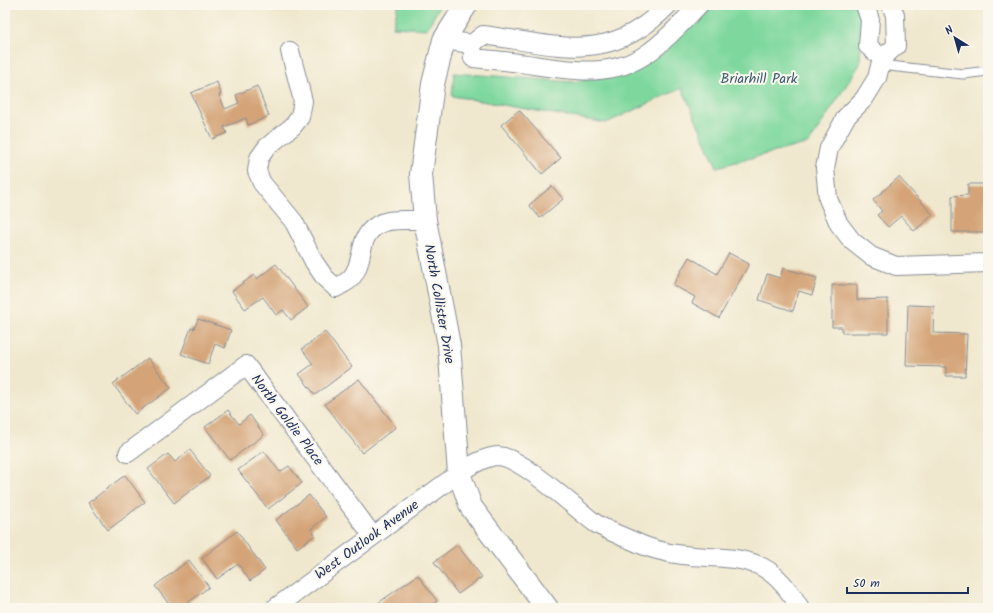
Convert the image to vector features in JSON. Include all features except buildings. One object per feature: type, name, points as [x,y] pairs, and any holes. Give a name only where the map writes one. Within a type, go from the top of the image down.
[{"type":"street","name":"North Collister Drive","points":[[466,5],[444,40],[433,84],[421,174],[425,220],[449,345],[459,472],[471,507],[546,608]]},
{"type":"street","points":[[444,40],[472,44],[483,35],[564,46],[592,47],[619,40],[640,30],[668,5]]},
{"type":"street","points":[[472,44],[473,58],[571,70],[599,71],[626,64],[647,54],[664,41],[699,5]]},
{"type":"street","points":[[865,5],[870,20],[868,46],[881,62]]},
{"type":"street","points":[[892,5],[895,15],[896,46],[881,62],[877,78],[864,99],[846,117],[829,148],[825,168],[828,199],[839,224],[852,241],[871,256],[896,266],[988,263]]},
{"type":"street","points":[[290,51],[304,101],[300,117],[293,126],[267,147],[259,158],[258,171],[262,183],[294,222],[314,262],[325,278],[336,288],[351,279],[358,268],[363,241],[376,226],[391,221],[425,220]]},
{"type":"street","name":"North Goldie Place","points":[[128,453],[246,365],[373,536]]},
{"type":"street","name":"West Outlook Avenue","points":[[275,608],[459,472],[472,464],[498,456],[517,462],[596,524],[631,541],[660,551],[684,555],[722,556],[755,564],[769,571],[790,591],[800,608]]},
{"type":"lane","points":[[881,62],[963,74],[988,71]]},
{"type":"green space","points":[[398,5],[440,5],[427,29],[393,27]]},
{"type":"green space","name":"Briarhill Park","points":[[709,5],[855,5],[861,19],[860,64],[809,143],[717,167],[682,88],[606,123],[452,96],[454,73],[574,82],[624,73],[663,53]]}]
